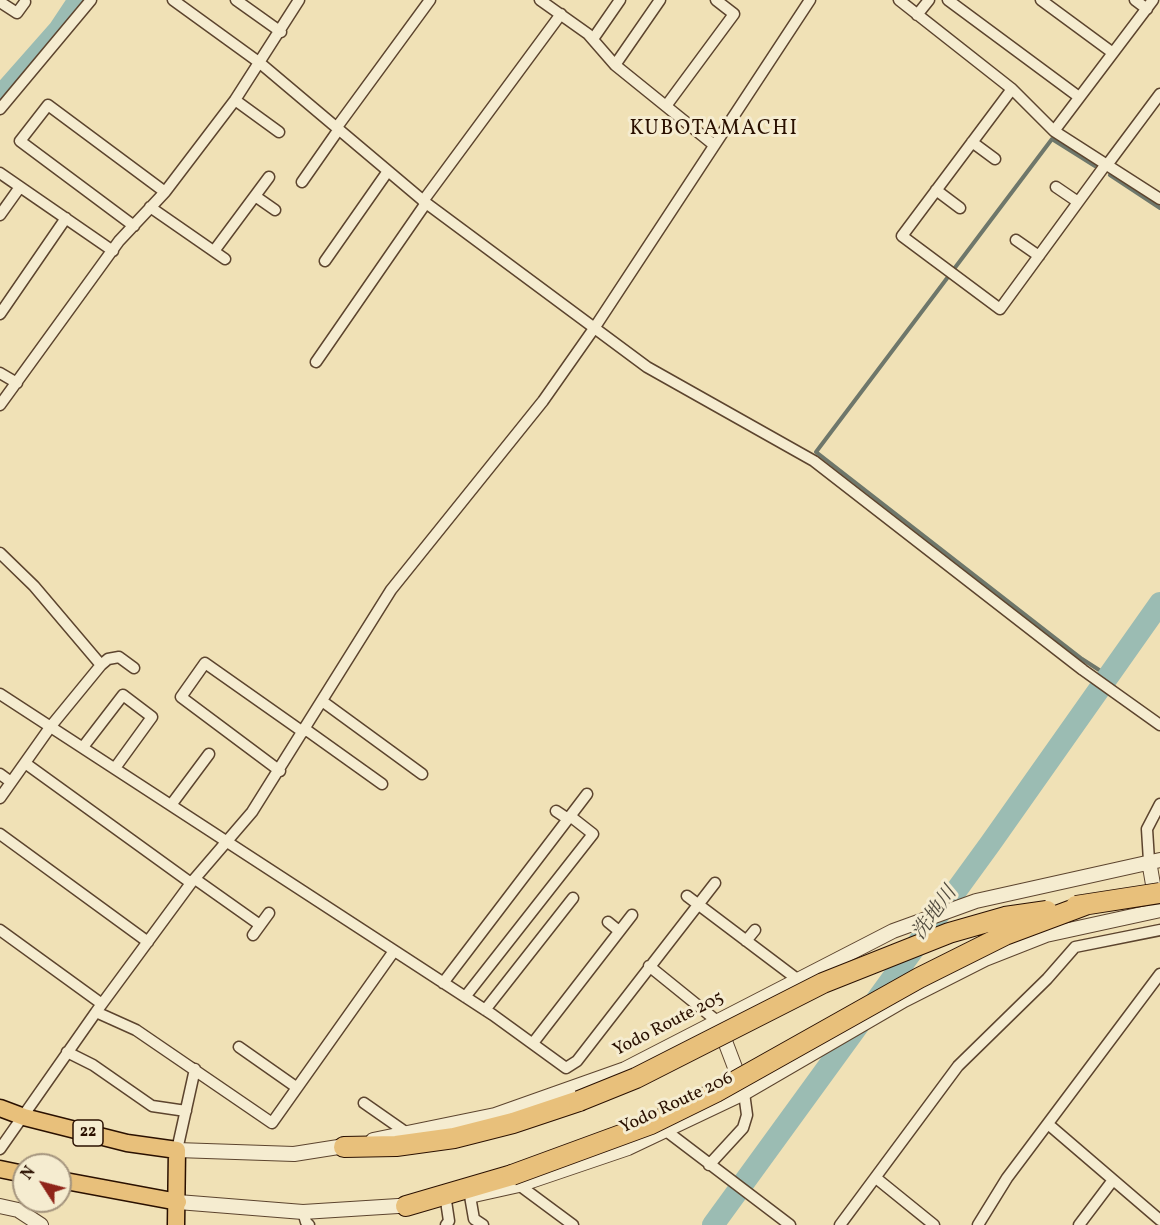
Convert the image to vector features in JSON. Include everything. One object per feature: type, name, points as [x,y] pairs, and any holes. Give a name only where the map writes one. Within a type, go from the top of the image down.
[{"type":"highway","points":[[345,1147],[396,1146],[453,1138],[513,1123],[579,1101],[636,1078],[822,983],[949,933],[1005,917],[1088,904],[1159,909]]},
{"type":"highway","points":[[406,1206],[516,1180],[651,1124],[726,1087],[920,978],[1005,935],[1088,904]]},
{"type":"main road","name":"22","points":[[0,1108],[24,1117],[127,1143],[177,1150]]},
{"type":"main road","points":[[176,1225],[177,1150]]},
{"type":"main road","points":[[72,1182],[178,1202]]},
{"type":"street","points":[[0,109],[91,0]]},
{"type":"street","points":[[173,0],[260,63],[424,202],[663,377],[814,461],[1086,673],[1160,725]]},
{"type":"street","points":[[236,0],[281,32]]},
{"type":"street","points":[[0,405],[112,251],[165,192],[235,100],[281,32],[299,0]]},
{"type":"street","points":[[302,182],[430,0]]},
{"type":"street","points":[[540,0],[554,4],[561,14],[593,39],[615,66],[714,145]]},
{"type":"street","points":[[593,39],[620,0]]},
{"type":"street","points":[[615,66],[660,0]]},
{"type":"street","points":[[666,106],[734,14],[717,0]]},
{"type":"street","points":[[0,1149],[67,1052],[193,881],[252,812],[280,771],[391,590],[543,401],[595,327],[810,0]]},
{"type":"street","points":[[899,0],[1012,89],[1054,131],[1160,199]]},
{"type":"street","points":[[917,15],[929,0]]},
{"type":"street","points":[[948,0],[1079,98]]},
{"type":"street","points":[[1041,0],[1113,53]]},
{"type":"street","points":[[1054,131],[1150,4],[1135,0]]},
{"type":"street","points":[[0,2],[17,13],[25,2]]},
{"type":"street","points":[[316,362],[424,202],[561,14]]},
{"type":"street","points":[[1012,89],[902,236],[1000,309],[1160,94]]},
{"type":"street","points":[[235,100],[279,132]]},
{"type":"street","points":[[134,226],[20,141],[48,105],[165,192]]},
{"type":"street","points":[[972,142],[995,159]]},
{"type":"street","points":[[325,261],[388,171]]},
{"type":"street","points":[[0,173],[112,251]]},
{"type":"street","points":[[214,251],[269,177]]},
{"type":"street","points":[[0,215],[20,186]]},
{"type":"street","points":[[1056,186],[1078,202]]},
{"type":"street","points":[[936,190],[960,208]]},
{"type":"street","points":[[255,196],[275,210]]},
{"type":"street","points":[[150,207],[225,259]]},
{"type":"street","points":[[0,314],[66,218]]},
{"type":"street","points":[[1016,240],[1039,256]]},
{"type":"street","points":[[0,373],[17,383]]},
{"type":"street","points":[[0,553],[34,586],[101,665]]},
{"type":"street","points":[[0,798],[51,726],[101,665],[108,659],[119,657],[134,668]]},
{"type":"street","points":[[280,771],[181,697],[205,663],[382,784]]},
{"type":"street","points":[[0,694],[485,1010],[566,1068],[577,1061],[715,883]]},
{"type":"street","points":[[83,747],[123,695],[153,717],[115,768]]},
{"type":"street","points":[[322,701],[416,774]]},
{"type":"street","points":[[171,805],[209,754]]},
{"type":"street","points":[[25,763],[193,881],[260,925]]},
{"type":"street","points":[[0,774],[11,782]]},
{"type":"street","points":[[443,983],[587,794]]},
{"type":"street","points":[[1159,909],[1154,861],[1146,829],[1160,804]]},
{"type":"street","points":[[465,997],[592,834],[556,811]]},
{"type":"street","points":[[0,834],[148,942]]},
{"type":"street","name":"Yodo Route 205","points":[[177,1150],[294,1154],[345,1147],[495,1115],[563,1093],[625,1069],[797,979],[904,927],[976,901],[1154,861]]},
{"type":"street","points":[[514,868],[524,876]]},
{"type":"street","points":[[687,896],[797,979]]},
{"type":"street","points":[[485,1010],[573,898]]},
{"type":"street","name":"Yodo Route 206","points":[[178,1202],[306,1219],[470,1196],[516,1180],[628,1148],[744,1093],[904,1000],[985,959],[1046,935],[1159,909]]},
{"type":"street","points":[[253,935],[269,913]]},
{"type":"street","points":[[533,1043],[632,915]]},
{"type":"street","points":[[608,922],[619,931]]},
{"type":"street","points":[[0,930],[99,1008],[195,1069],[272,1123],[394,951]]},
{"type":"street","points":[[468,930],[477,937]]},
{"type":"street","points":[[746,941],[755,930]]},
{"type":"street","points":[[840,1225],[958,1066],[1047,979],[1075,947],[1160,930]]},
{"type":"street","points":[[647,947],[657,956]]},
{"type":"street","points":[[649,966],[717,1021],[744,1093],[747,1115],[742,1128],[709,1165]]},
{"type":"street","points":[[978,1225],[1007,1178],[1160,974]]},
{"type":"street","points":[[565,980],[576,987]]},
{"type":"street","points":[[239,1047],[296,1087]]},
{"type":"street","points":[[67,1052],[93,1065],[152,1106],[186,1111]]},
{"type":"street","points":[[177,1150],[195,1069]]},
{"type":"street","points":[[364,1103],[407,1133]]},
{"type":"street","points":[[1048,1124],[1160,1220]]},
{"type":"street","points":[[665,1130],[790,1225]]},
{"type":"street","points":[[876,1178],[934,1225]]},
{"type":"street","points":[[516,1180],[569,1222],[572,1209]]},
{"type":"street","points":[[1079,1225],[1113,1180]]},
{"type":"street","points":[[470,1196],[474,1219],[483,1225]]},
{"type":"street","points":[[446,1201],[448,1221],[446,1225]]},
{"type":"street","points":[[0,1206],[18,1210],[41,1225]]},
{"type":"waterway","points":[[0,97],[59,30],[79,0]]},
{"type":"waterway","points":[[1095,166],[1052,139],[816,452],[1082,659],[1110,677]]},
{"type":"waterway","points":[[1110,175],[1160,208]]},
{"type":"waterway","name":"洗地川","points":[[713,1225],[990,844],[1160,603]]},
{"type":"district","name":"KUBOTAMACHI","points":[[714,130]]}]
